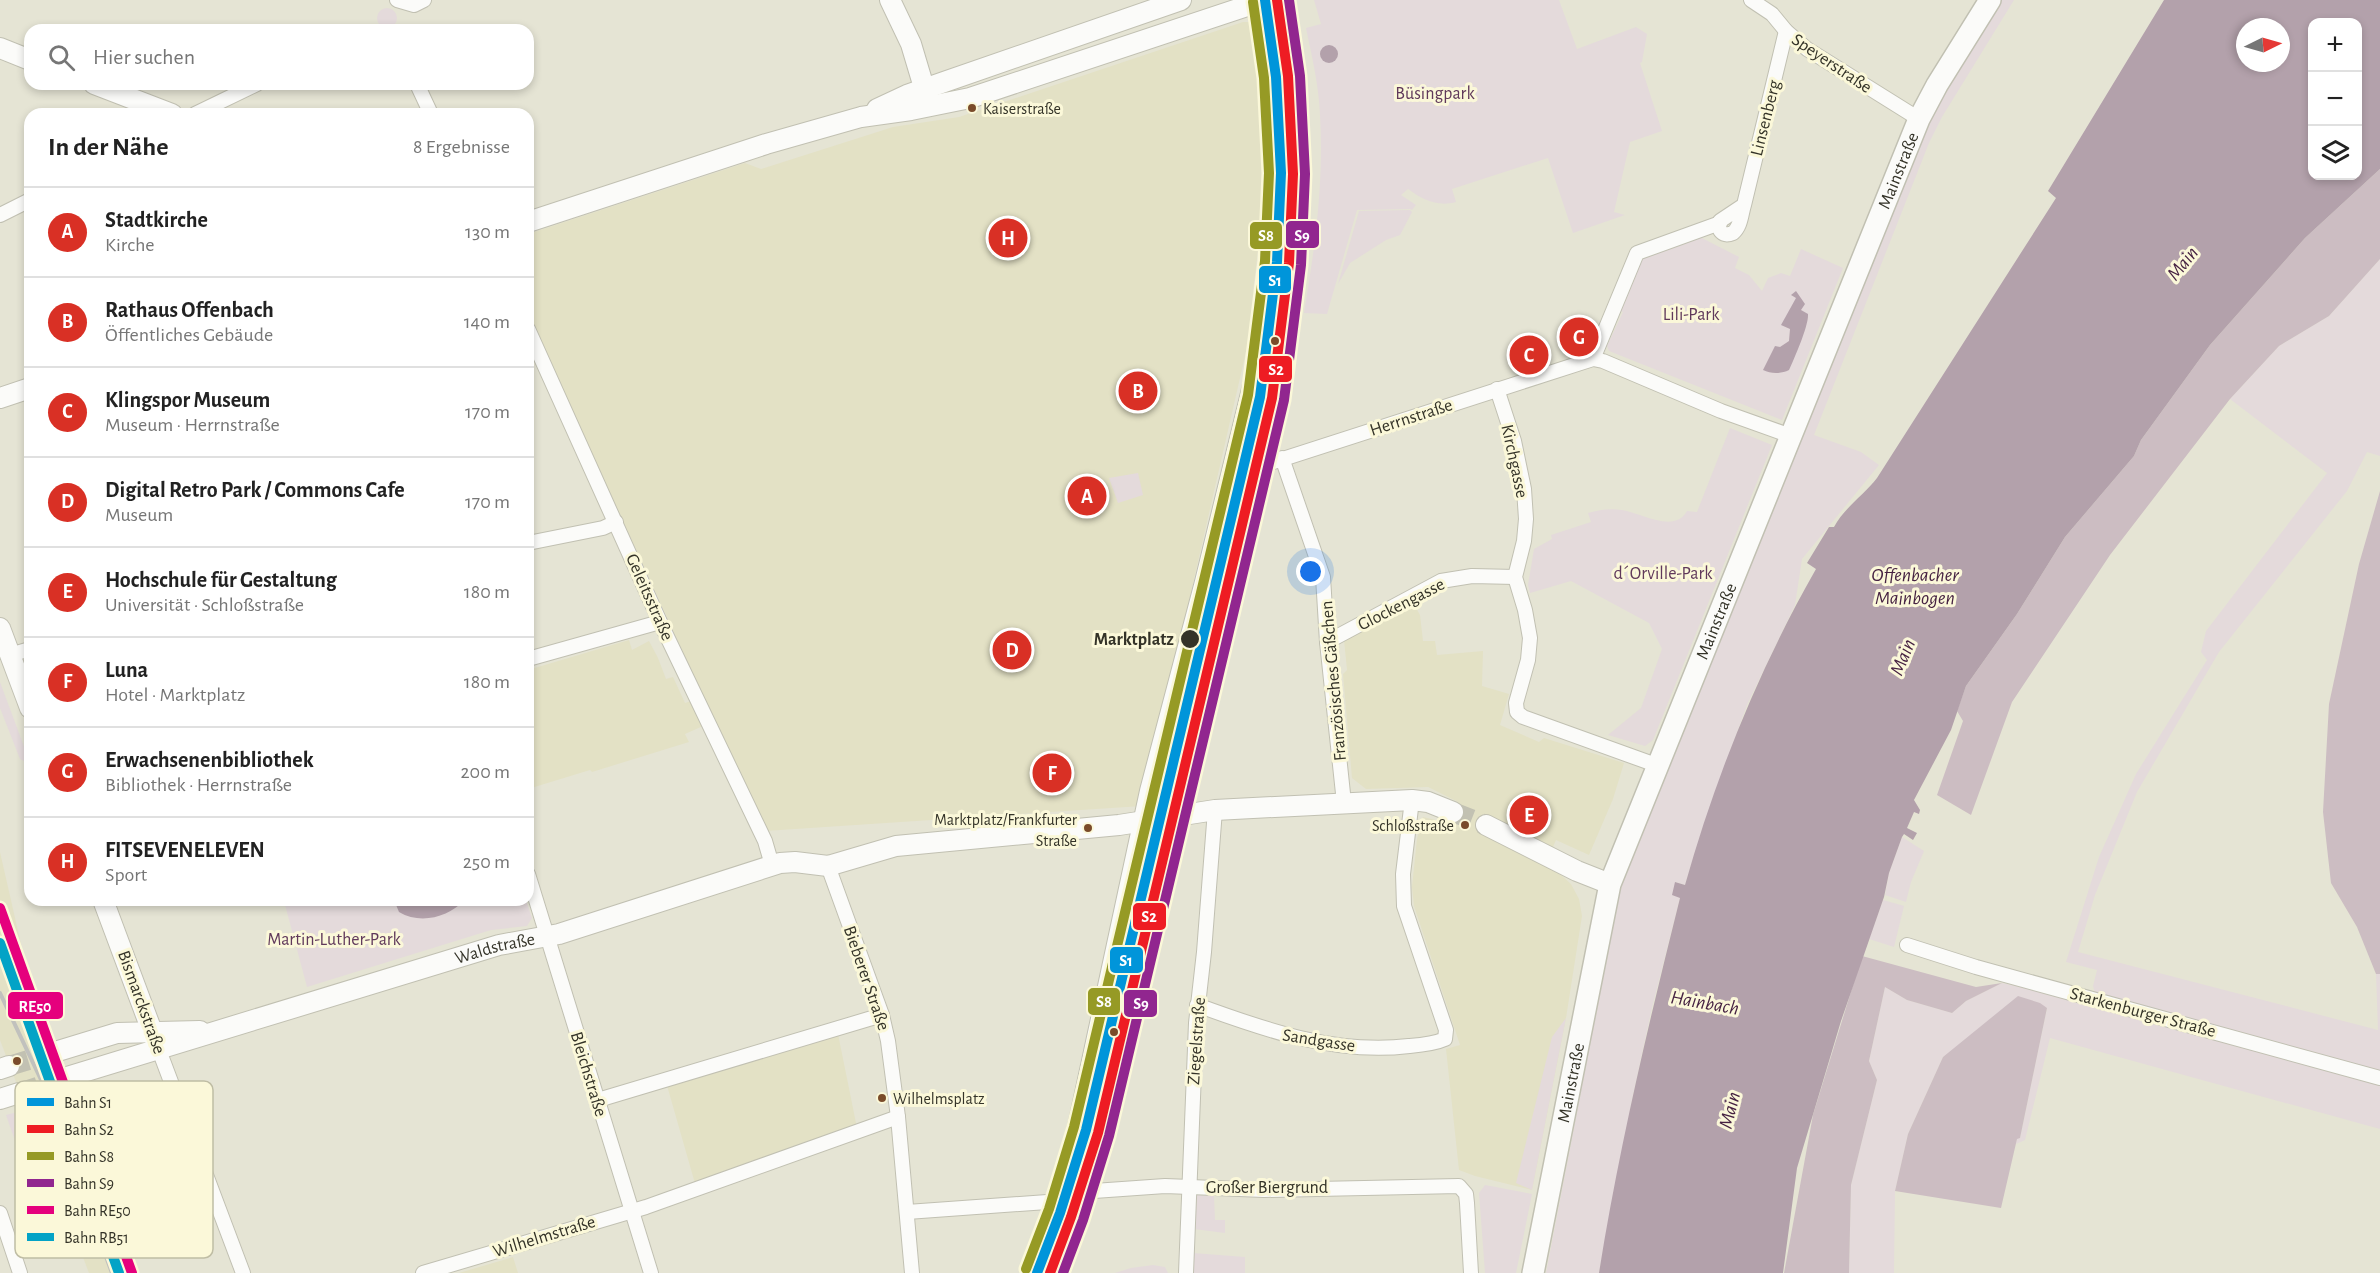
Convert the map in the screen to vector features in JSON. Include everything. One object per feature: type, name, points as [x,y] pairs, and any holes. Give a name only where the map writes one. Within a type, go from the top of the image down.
[{"type":"main road","points":[[890,0],[911,44],[929,103]]},
{"type":"main road","points":[[929,103],[1044,48],[1181,0]]},
{"type":"main road","points":[[534,220],[766,144],[861,117],[929,103],[970,98],[1267,0],[1284,79],[1289,146],[1288,199],[1270,313],[1144,820],[1064,1192],[1042,1273]]},
{"type":"main road","name":"Mainstraße","points":[[1533,1273],[1610,884],[1919,119],[1937,85],[1990,0]]},
{"type":"main road","points":[[0,48],[24,58]]},
{"type":"main road","points":[[1044,48],[1042,55],[1044,64],[1052,71]]},
{"type":"main road","points":[[110,90],[156,108]]},
{"type":"main road","points":[[0,398],[24,390]]},
{"type":"main road","points":[[0,628],[24,692]]},
{"type":"main road","points":[[772,865],[795,862],[828,866],[896,846],[1119,825],[1215,810],[1412,800],[1428,802],[1453,812]]},
{"type":"main road","points":[[1486,825],[1578,871],[1610,884]]},
{"type":"main road","name":"Waldstraße","points":[[67,1077],[156,1041],[217,1031],[499,945],[547,937],[694,892],[772,865]]},
{"type":"main road","name":"Bismarckstraße","points":[[105,906],[156,1041]]},
{"type":"main road","name":"Waldstraße","points":[[58,1050],[117,1033],[156,1041]]},
{"type":"main road","points":[[0,1099],[15,1094]]},
{"type":"street","points":[[397,0],[419,3]]},
{"type":"street","name":"Speyerstraße","points":[[1751,0],[1772,14],[1786,31],[1807,49],[1919,119]]},
{"type":"street","name":"Linsenberg","points":[[1593,359],[1637,253],[1719,224],[1722,233],[1733,233],[1738,229],[1786,31]]},
{"type":"street","points":[[207,108],[245,90]]},
{"type":"street","points":[[420,90],[428,108]]},
{"type":"street","points":[[0,215],[24,203]]},
{"type":"street","name":"Geleitsstraße","points":[[534,342],[660,622],[765,841],[772,865]]},
{"type":"street","points":[[1593,359],[1603,361],[1721,411],[1791,436]]},
{"type":"street","name":"Herrnstraße","points":[[1230,476],[1593,359]]},
{"type":"street","name":"Kirchgasse","points":[[1497,389],[1514,441],[1524,489],[1526,519],[1524,541],[1515,577]]},
{"type":"street","name":"Französisches Gäßchen","points":[[1282,458],[1323,577],[1327,642],[1344,803]]},
{"type":"street","points":[[534,542],[603,528],[616,522]]},
{"type":"street","name":"Glockengasse","points":[[1327,642],[1441,581],[1472,576],[1515,577]]},
{"type":"street","points":[[1515,577],[1527,618],[1530,638],[1528,660],[1516,708],[1524,717],[1659,766]]},
{"type":"street","points":[[534,657],[660,622]]},
{"type":"street","points":[[10,655],[24,651]]},
{"type":"street","name":"Sandgasse","points":[[1197,1005],[1258,1028],[1314,1040],[1385,1048],[1420,1045],[1445,1039],[1446,1030],[1404,906],[1403,874],[1412,800]]},
{"type":"street","name":"Ziegelstraße","points":[[1186,1273],[1197,1005],[1204,952],[1215,810]]},
{"type":"street","name":"Bieberer Straße","points":[[828,866],[882,1015],[891,1059],[898,1117],[912,1273]]},
{"type":"street","name":"Bleichstraße","points":[[534,894],[651,1273]]},
{"type":"street","name":"Starkenburger Straße","points":[[1907,945],[1976,967],[2380,1078]]},
{"type":"street","points":[[598,1100],[882,1015]]},
{"type":"street","name":"Bismarckstraße","points":[[156,1041],[171,1081]]},
{"type":"street","points":[[631,1211],[898,1117]]},
{"type":"street","name":"Großer Biergrund","points":[[907,1212],[1081,1189],[1094,1191],[1190,1186],[1264,1190],[1450,1185],[1459,1186],[1466,1194],[1471,1273]]},
{"type":"street","name":"Bismarckstraße","points":[[213,1193],[243,1273]]},
{"type":"street","name":"Wilhelmstraße","points":[[423,1273],[631,1211]]},
{"type":"street","points":[[0,1213],[20,1273]]},
{"type":"shaded area","points":[[1243,22],[1249,22],[1256,28],[1263,91],[1263,210],[1253,291],[1259,295],[1142,806],[765,831],[534,327],[534,232],[745,163],[761,169],[893,127],[959,117]]},
{"type":"shaded area","points":[[2380,169],[2380,259],[2329,316],[2279,346],[2230,399],[2110,555],[2012,702],[1971,815],[1937,795],[1963,721],[1957,711],[1966,686],[2017,614],[2065,537],[2134,456],[2141,440],[2210,345],[2305,238]]},
{"type":"shaded area","points":[[2380,491],[2380,974],[2376,974],[2357,927],[2331,883],[2323,812],[2329,704],[2359,564]]},
{"type":"shaded area","points":[[1415,606],[1420,615],[1423,641],[1435,641],[1437,655],[1483,651],[1482,686],[1509,694],[1500,725],[1539,742],[1544,738],[1624,763],[1613,799],[1589,855],[1556,840],[1545,865],[1571,884],[1579,899],[1582,916],[1566,1018],[1532,1190],[1459,1170],[1446,1049],[1460,1045],[1414,906],[1412,887],[1417,839],[1423,817],[1448,823],[1458,802],[1428,787],[1366,789],[1352,778],[1343,674],[1347,670],[1344,640],[1393,613]]},
{"type":"shaded area","points":[[629,640],[632,650],[649,641],[666,679],[673,677],[685,703],[691,701],[703,726],[685,734],[689,742],[534,787],[534,668]]},
{"type":"shaded area","points":[[0,852],[23,953],[67,1081],[16,1081],[0,1040]]},
{"type":"shaded area","points":[[1862,956],[1976,987],[2002,983],[1966,1001],[1952,1013],[1907,1000],[1885,987],[1869,1061],[1877,1080],[1851,1185],[1849,1273],[1784,1273],[1813,1115]]},
{"type":"shaded area","points":[[2018,996],[2040,1003],[2047,1008],[2020,1138],[2017,1139],[2001,1208],[1895,1191],[1908,1134],[1943,1057]]},
{"type":"shaded area","points":[[837,1029],[857,1128],[696,1187],[666,1082]]},
{"type":"shaded area","points":[[513,1257],[518,1273],[459,1273]]},
{"type":"shaded area","points":[[83,1258],[132,1258],[137,1273],[89,1273]]},
{"type":"green space","name":"Büsingpark","points":[[1314,0],[1559,0],[1577,49],[1636,27],[1647,34],[1640,63],[1662,131],[1630,142],[1614,212],[1625,215],[1573,233],[1548,158],[1452,189],[1456,202],[1443,204],[1431,201],[1408,189],[1401,195],[1416,205],[1412,210],[1357,210],[1327,314],[1304,313],[1315,239],[1321,165],[1318,93],[1306,28],[1321,24]]},
{"type":"green space","points":[[1996,0],[2014,0],[1942,117],[1929,143],[1814,435],[1861,452],[1879,465],[1802,559],[1795,605],[1747,705],[1702,830],[1685,885],[1675,882],[1680,898],[1633,1095],[1599,1273],[1546,1273],[1620,889],[1932,110]]},
{"type":"green space","points":[[383,9],[391,9],[396,14],[395,24],[379,24],[378,22],[378,14]]},
{"type":"green space","points":[[1410,210],[1412,212],[1400,235],[1386,240],[1350,263],[1338,284],[1359,211]]},
{"type":"green space","name":"Lili-Park","points":[[1698,236],[1739,257],[1735,268],[1749,275],[1762,291],[1768,278],[1781,273],[1790,276],[1801,249],[1843,268],[1782,420],[1609,351],[1607,346],[1623,312],[1618,310],[1642,255]]},
{"type":"green space","points":[[2380,259],[2380,456],[2367,452],[2347,491],[2219,652],[2137,792],[2095,895],[2078,952],[2378,1030],[2376,974],[2380,974],[2380,1073],[2096,998],[2093,986],[2097,970],[2066,962],[2099,857],[2136,774],[2207,660],[2201,652],[2206,631],[2327,473],[2230,399],[2279,346],[2329,316]]},
{"type":"green space","name":"d´Orville-Park","points":[[1730,428],[1772,445],[1653,740],[1645,746],[1608,735],[1641,708],[1662,649],[1649,623],[1571,581],[1530,593],[1528,585],[1534,549],[1552,539],[1551,535],[1591,522],[1588,513],[1596,511],[1622,510],[1666,522],[1682,518],[1687,511],[1697,512]]},
{"type":"green space","points":[[1138,473],[1143,495],[1118,503],[1109,478]]},
{"type":"green space","points":[[0,682],[24,747],[24,761],[20,759],[0,708]]},
{"type":"green space","points":[[1902,837],[1924,851],[1911,882],[1906,902],[1885,895],[1889,873]]},
{"type":"green space","points":[[1883,900],[1904,906],[1894,947],[1869,939]]},
{"type":"green space","name":"Martin-Luther-Park","points":[[285,906],[528,906],[532,918],[527,926],[491,930],[307,987]]},
{"type":"green space","points":[[2002,983],[2050,993],[2380,1081],[2380,1129],[2050,1038],[2025,1140],[2016,1144],[2017,1138],[2020,1138],[2047,1008],[1943,1057],[1908,1134],[1895,1191],[1894,1273],[1849,1273],[1851,1185],[1877,1080],[1869,1061],[1885,987],[1907,1000],[1952,1013],[1966,1001]]},
{"type":"green space","points":[[1566,1018],[1532,1190],[1516,1183],[1552,1037]]},
{"type":"green space","points":[[15,1113],[15,1141],[6,1115]]},
{"type":"green space","points":[[1485,1185],[1532,1194],[1516,1273],[1485,1273],[1479,1193]]},
{"type":"green space","points":[[1197,1195],[1214,1196],[1215,1220],[1225,1220],[1225,1233],[1194,1229]]},
{"type":"green space","points":[[1193,1253],[1245,1257],[1245,1273],[1192,1273]]},
{"type":"green space","points":[[1153,1265],[1165,1267],[1168,1273],[1115,1273],[1131,1268]]},
{"type":"water","name":"Offenbacher Mainbogen","points":[[2164,0],[2380,0],[2380,169],[2305,238],[2210,345],[2141,440],[2134,456],[2065,537],[2017,614],[1966,686],[1951,730],[1914,800],[1920,810],[1919,814],[1914,812],[1907,828],[1917,833],[1913,840],[1904,834],[1902,837],[1841,1021],[1797,1168],[1783,1273],[1599,1273],[1635,1085],[1680,898],[1672,895],[1675,882],[1685,885],[1711,803],[1741,723],[1776,645],[1816,569],[1807,563],[1829,527],[1834,527],[1843,514],[1877,478],[2056,198],[2048,191]]},
{"type":"water","points":[[1329,45],[1335,48],[1338,54],[1335,60],[1329,63],[1323,60],[1320,54],[1323,48]]},
{"type":"water","points":[[1796,291],[1805,304],[1801,310],[1808,314],[1801,342],[1789,370],[1773,373],[1763,370],[1775,346],[1780,347],[1789,341],[1790,329],[1781,325],[1796,298],[1791,295]]},
{"type":"water","points":[[396,906],[458,906],[442,915],[425,918],[407,916],[399,912]]},
{"type":"tunnel","points":[[1453,812],[1486,825]]},
{"type":"tunnel","points":[[9,1066],[58,1051]]},
{"type":"tunnel","points":[[55,1081],[67,1077]]},
{"type":"railway","points":[[0,993],[42,1081]]},
{"type":"railway","points":[[107,1258],[112,1273]]},
{"type":"rail line","name":"S1","points":[[1037,1273],[1060,1213],[1086,1130],[1260,397],[1277,262],[1281,173],[1276,77],[1265,0]]},
{"type":"rail line","name":"S2","points":[[1050,1273],[1098,1133],[1272,398],[1289,263],[1293,174],[1288,76],[1277,0]]},
{"type":"rail line","name":"S9","points":[[1063,1273],[1083,1220],[1109,1136],[1284,400],[1301,265],[1305,174],[1300,76],[1289,0]]},
{"type":"rail line","name":"S8","points":[[1026,1269],[1049,1209],[1074,1127],[1248,395],[1265,261],[1269,173],[1264,78],[1253,2]]},
{"type":"rail line","name":"RE50","points":[[0,908],[63,1081]]},
{"type":"rail line","name":"RB51","points":[[0,943],[50,1081]]},
{"type":"rail line","name":"RB51","points":[[114,1258],[119,1273]]},
{"type":"rail line","name":"RE50","points":[[127,1258],[132,1273]]},
{"type":"place","name":"Kaiserstraße","points":[[972,108]]},
{"type":"place","name":"FITSEVENELEVEN","points":[[1008,238]]},
{"type":"place","name":"Erwachsenenbibliothek","points":[[1579,337]]},
{"type":"place","name":"Klingspor Museum","points":[[1529,355]]},
{"type":"place","name":"Rathaus Offenbach","points":[[1138,391]]},
{"type":"place","name":"Stadtkirche","points":[[1087,496]]},
{"type":"place","name":"Marktplatz","points":[[1190,639]]},
{"type":"place","name":"Digital Retro Park / Commons Cafe","points":[[1012,650]]},
{"type":"place","name":"Luna","points":[[1052,773]]},
{"type":"place","name":"Hochschule für Gestaltung","points":[[1529,815]]},
{"type":"place","name":"Schloßstraße","points":[[1465,825]]},
{"type":"place","name":"Marktplatz/Frankfurter Straße","points":[[1088,828]]},
{"type":"place","name":"Wilhelmsplatz","points":[[882,1098]]},
{"type":"water label","name":"Main","points":[[2182,263]]},
{"type":"water label","name":"Main","points":[[1902,657]]},
{"type":"water label","name":"Hainbach","points":[[1705,1002]]},
{"type":"water label","name":"Main","points":[[1729,1110]]}]
